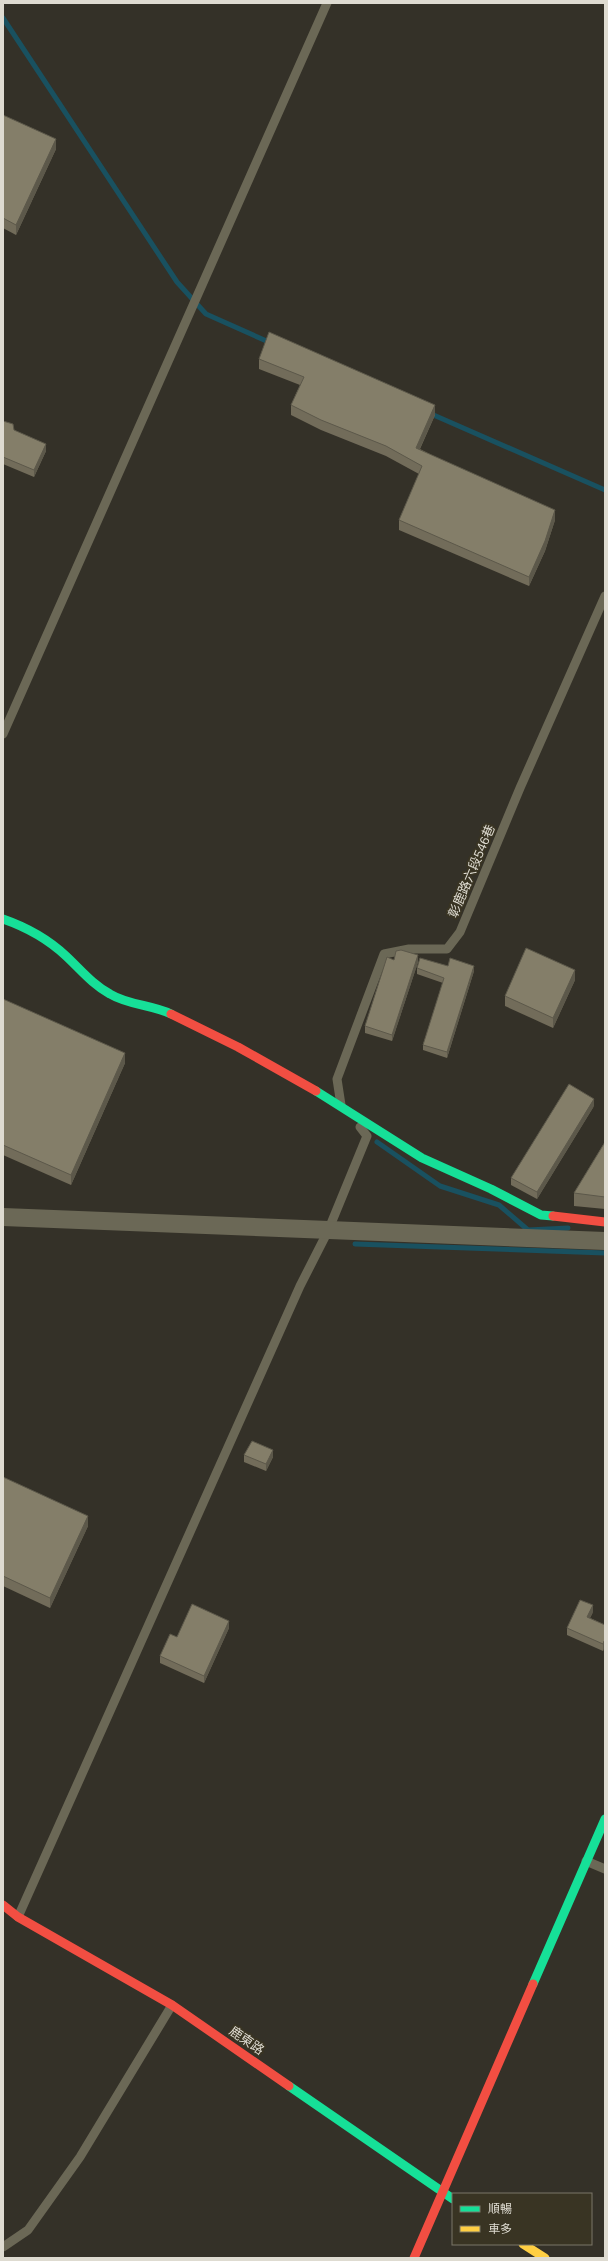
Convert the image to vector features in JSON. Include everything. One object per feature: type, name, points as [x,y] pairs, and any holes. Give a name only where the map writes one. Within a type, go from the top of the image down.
[{"type":"street","points":[[3,919],[18,924],[47,941],[66,956],[84,976],[111,995],[169,1013],[238,1047],[341,1106],[422,1158],[491,1189],[541,1215],[605,1222]]},
{"type":"street","points":[[3,1217],[605,1241]]},
{"type":"street","points":[[414,2258],[444,2193],[605,1819]]},
{"type":"street","name":"鹿東路","points":[[3,1905],[18,1917],[172,2004],[452,2198]]},
{"type":"street","name":"鹿東路","points":[[3,1913],[18,1917]]},
{"type":"street","points":[[525,2245],[545,2258]]},
{"type":"lane","points":[[3,734],[326,3]]},
{"type":"lane","name":"彰鹿路六段546巷","points":[[341,1106],[338,1079],[384,954],[409,949],[447,949],[460,932],[520,788],[605,596]]},
{"type":"lane","points":[[18,1917],[300,1286],[328,1231],[367,1136],[341,1106]]},
{"type":"lane","points":[[586,1861],[605,1869]]},
{"type":"lane","points":[[3,2247],[28,2230],[80,2157],[172,2004]]},
{"type":"building","points":[[3,115],[56,139],[16,225],[3,218]]},
{"type":"building","points":[[269,332],[435,405],[416,448],[555,510],[545,541],[529,577],[399,520],[422,466],[386,446],[321,420],[291,405],[304,377],[259,359]]},
{"type":"building","points":[[3,421],[13,424],[14,430],[46,444],[34,470],[3,457]]},
{"type":"building","points":[[526,948],[575,970],[553,1018],[505,996]]},
{"type":"building","points":[[401,950],[418,955],[392,1035],[365,1026],[387,957],[394,960],[396,951]]},
{"type":"building","points":[[420,958],[448,966],[450,958],[474,966],[447,1052],[423,1045],[444,978],[417,968]]},
{"type":"building","points":[[3,999],[125,1053],[71,1175],[3,1145]]},
{"type":"building","points":[[569,1084],[594,1099],[537,1192],[511,1178]]},
{"type":"building","points":[[605,1142],[605,1197],[574,1193]]},
{"type":"building","points":[[252,1441],[273,1450],[266,1464],[244,1455]]},
{"type":"building","points":[[3,1477],[88,1516],[50,1598],[3,1576]]},
{"type":"building","points":[[580,1600],[593,1605],[587,1617],[605,1625],[605,1641],[603,1644],[567,1628]]},
{"type":"building","points":[[192,1604],[229,1621],[204,1676],[160,1656],[170,1634],[177,1637]]},
{"type":"waterway","points":[[3,18],[177,282],[206,314],[271,343]]},
{"type":"waterway","points":[[429,413],[605,490]]},
{"type":"waterway","points":[[377,1142],[440,1186],[499,1205],[528,1230],[568,1228]]},
{"type":"waterway","points":[[355,1244],[605,1253]]},
{"type":"traffic: fast","points":[[3,919],[29,930],[45,939],[66,956],[92,981],[117,998],[171,1014]]},
{"type":"traffic: fast","points":[[316,1091],[422,1158],[491,1189],[541,1215],[553,1216]]},
{"type":"traffic: fast","points":[[533,1984],[605,1819]]},
{"type":"traffic: fast","points":[[289,2086],[452,2198]]},
{"type":"traffic: slow","points":[[525,2245],[545,2258]]},
{"type":"traffic: jam","points":[[171,1014],[238,1047],[316,1091]]},
{"type":"traffic: jam","points":[[553,1216],[605,1222]]},
{"type":"traffic: jam","points":[[3,1905],[18,1917],[172,2005],[289,2086]]},
{"type":"traffic: jam","points":[[414,2258],[533,1984]]}]
